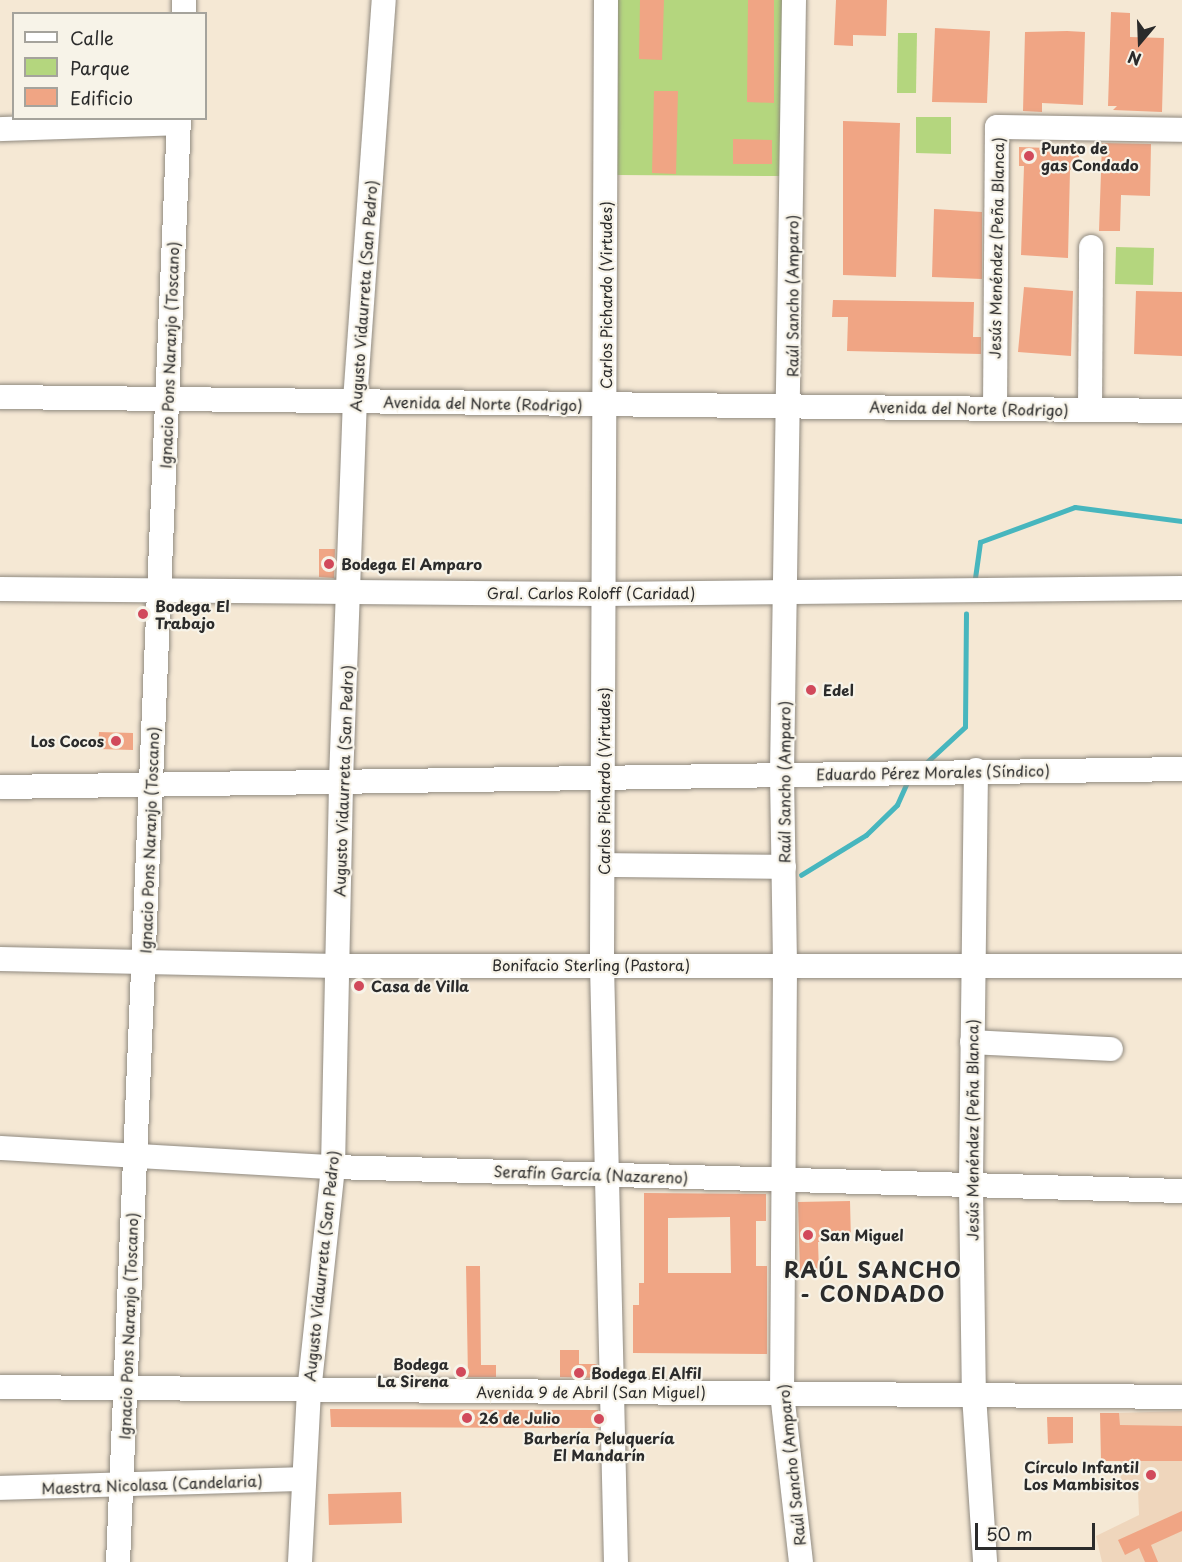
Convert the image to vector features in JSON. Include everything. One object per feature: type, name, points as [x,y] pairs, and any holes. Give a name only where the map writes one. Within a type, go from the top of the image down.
[{"type":"street","name":"Augusto Vidaurreta (San Pedro)","points":[[300,1562],[309,1392],[333,1167],[341,780],[350,593],[355,401],[384,0]]},
{"type":"street","name":"Carlos Pichardo (Virtudes)","points":[[606,0],[606,404],[603,594],[605,865],[602,965],[616,1562]]},
{"type":"street","name":"Raúl Sancho (Amparo)","points":[[794,0],[791,406],[782,774],[785,966],[782,1393],[801,1562]]},
{"type":"street","points":[[0,129],[179,121]]},
{"type":"street","name":"Ignacio Pons Naranjo (Toscano)","points":[[118,1562],[179,121]]},
{"type":"street","name":"Jesús Menéndez (Peña Blanca)","points":[[995,409],[998,128],[1182,130]]},
{"type":"street","points":[[1090,410],[1091,247]]},
{"type":"street","name":"Avenida del Norte (Rodrigo)","points":[[0,397],[1182,411]]},
{"type":"street","name":"Gral. Carlos Roloff (Caridad)","points":[[0,589],[603,594],[1182,588]]},
{"type":"street","points":[[0,589],[0,600]]},
{"type":"street","name":"Eduardo Pérez Morales (Síndico)","points":[[0,787],[151,782],[1182,769]]},
{"type":"street","name":"Jesús Menéndez (Peña Blanca)","points":[[976,770],[971,1187],[974,1395],[985,1562]]},
{"type":"street","points":[[605,865],[784,867]]},
{"type":"street","name":"Bonifacio Sterling (Pastora)","points":[[0,959],[144,960],[337,966],[1182,966]]},
{"type":"street","points":[[972,1042],[1111,1049]]},
{"type":"street","name":"Serafín García (Nazareno)","points":[[0,1148],[135,1158],[333,1167],[784,1179],[971,1187],[1182,1191]]},
{"type":"street","name":"Avenida 9 de Abril (San Miguel)","points":[[0,1388],[1182,1397]]},
{"type":"street","name":"Maestra Nicolasa (Candelaria)","points":[[0,1488],[304,1479]]},
{"type":"shaded area","points":[[1182,1411],[1182,1562],[1102,1562],[1096,1536],[1139,1515],[1138,1490],[1121,1490],[1119,1413]]},
{"type":"green space","points":[[618,0],[783,0],[782,176],[617,175]]},
{"type":"green space","points":[[898,33],[917,33],[916,93],[897,93]]},
{"type":"green space","points":[[916,117],[951,117],[951,154],[916,153]]},
{"type":"green space","points":[[1116,247],[1154,248],[1153,285],[1115,284]]},
{"type":"building","points":[[640,0],[664,0],[662,60],[639,59]]},
{"type":"building","points":[[748,0],[774,0],[774,103],[747,102]]},
{"type":"building","points":[[836,0],[887,0],[886,36],[853,35],[853,46],[834,45]]},
{"type":"building","points":[[1111,12],[1130,13],[1130,37],[1164,38],[1162,112],[1113,110],[1117,106],[1108,106]]},
{"type":"building","points":[[935,28],[990,31],[987,103],[932,102]]},
{"type":"building","points":[[1025,32],[1085,32],[1083,105],[1042,103],[1042,112],[1023,111]]},
{"type":"building","points":[[654,91],[678,91],[676,174],[652,173]]},
{"type":"building","points":[[843,121],[900,123],[896,277],[843,275]]},
{"type":"building","points":[[733,139],[772,140],[772,164],[733,164]]},
{"type":"building","points":[[1102,143],[1151,144],[1150,196],[1121,195],[1120,231],[1099,231]]},
{"type":"building","points":[[1019,147],[1079,149],[1079,162],[1070,170],[1068,258],[1021,255],[1024,166],[1019,166]]},
{"type":"building","points":[[934,209],[982,212],[982,279],[932,277]]},
{"type":"building","points":[[1024,287],[1073,291],[1071,356],[1018,352]]},
{"type":"building","points":[[1136,291],[1182,292],[1182,356],[1134,354]]},
{"type":"building","points":[[833,300],[974,302],[973,337],[981,337],[981,354],[847,351],[848,317],[832,317]]},
{"type":"building","name":"Bodega El Amparo","points":[[319,549],[335,549],[334,578],[319,577]]},
{"type":"building","name":"Los Cocos","points":[[99,732],[133,733],[133,750],[98,749]]},
{"type":"building","points":[[644,1193],[766,1194],[766,1221],[756,1221],[756,1266],[767,1266],[767,1354],[633,1353],[633,1305],[639,1305],[639,1283],[644,1283]],"holes":[[[730,1217],[731,1273],[668,1273],[668,1218]]]},
{"type":"building","name":"San Miguel","points":[[850,1201],[851,1242],[818,1242],[819,1272],[800,1272],[798,1202]]},
{"type":"building","points":[[466,1266],[480,1266],[481,1365],[496,1365],[496,1377],[468,1377]]},
{"type":"building","name":"Bodega El Alfil","points":[[560,1350],[579,1350],[579,1364],[597,1364],[597,1378],[560,1377]]},
{"type":"building","name":"26 de Julio","points":[[330,1409],[598,1410],[599,1428],[331,1427]]},
{"type":"building","points":[[1100,1413],[1119,1413],[1120,1425],[1182,1426],[1182,1461],[1101,1461]]},
{"type":"building","points":[[1047,1417],[1073,1417],[1073,1443],[1048,1444]]},
{"type":"building","points":[[401,1492],[402,1523],[329,1525],[328,1494]]},
{"type":"building","points":[[1182,1511],[1182,1531],[1151,1545],[1158,1562],[1145,1562],[1139,1548],[1125,1555],[1118,1540]]},
{"type":"waterway","points":[[975,578],[980,542],[1075,507],[1182,521]]},
{"type":"waterway","points":[[925,764],[965,727],[966,614]]},
{"type":"waterway","points":[[801,875],[866,835],[897,805],[908,780]]},
{"type":"place","name":"Punto de gas Condado","points":[[1029,156]]},
{"type":"place","name":"Bodega El Amparo","points":[[329,564]]},
{"type":"place","name":"Bodega El Trabajo","points":[[143,614]]},
{"type":"place","name":"Edel","points":[[811,690]]},
{"type":"place","name":"Los Cocos","points":[[116,741]]},
{"type":"place","name":"Casa de Villa","points":[[359,986]]},
{"type":"place","name":"San Miguel","points":[[808,1235]]},
{"type":"place","name":"Bodega La Sirena","points":[[461,1372]]},
{"type":"place","name":"Bodega El Alfil","points":[[579,1373]]},
{"type":"place","name":"26 de Julio","points":[[467,1418]]},
{"type":"place","name":"Barbería Peluquería El Mandarín","points":[[599,1419]]},
{"type":"place","name":"Círculo Infantil Los Mambisitos","points":[[1151,1475]]},
{"type":"district","name":"RAÚL SANCHO - CONDADO","points":[[873,1281]]}]
